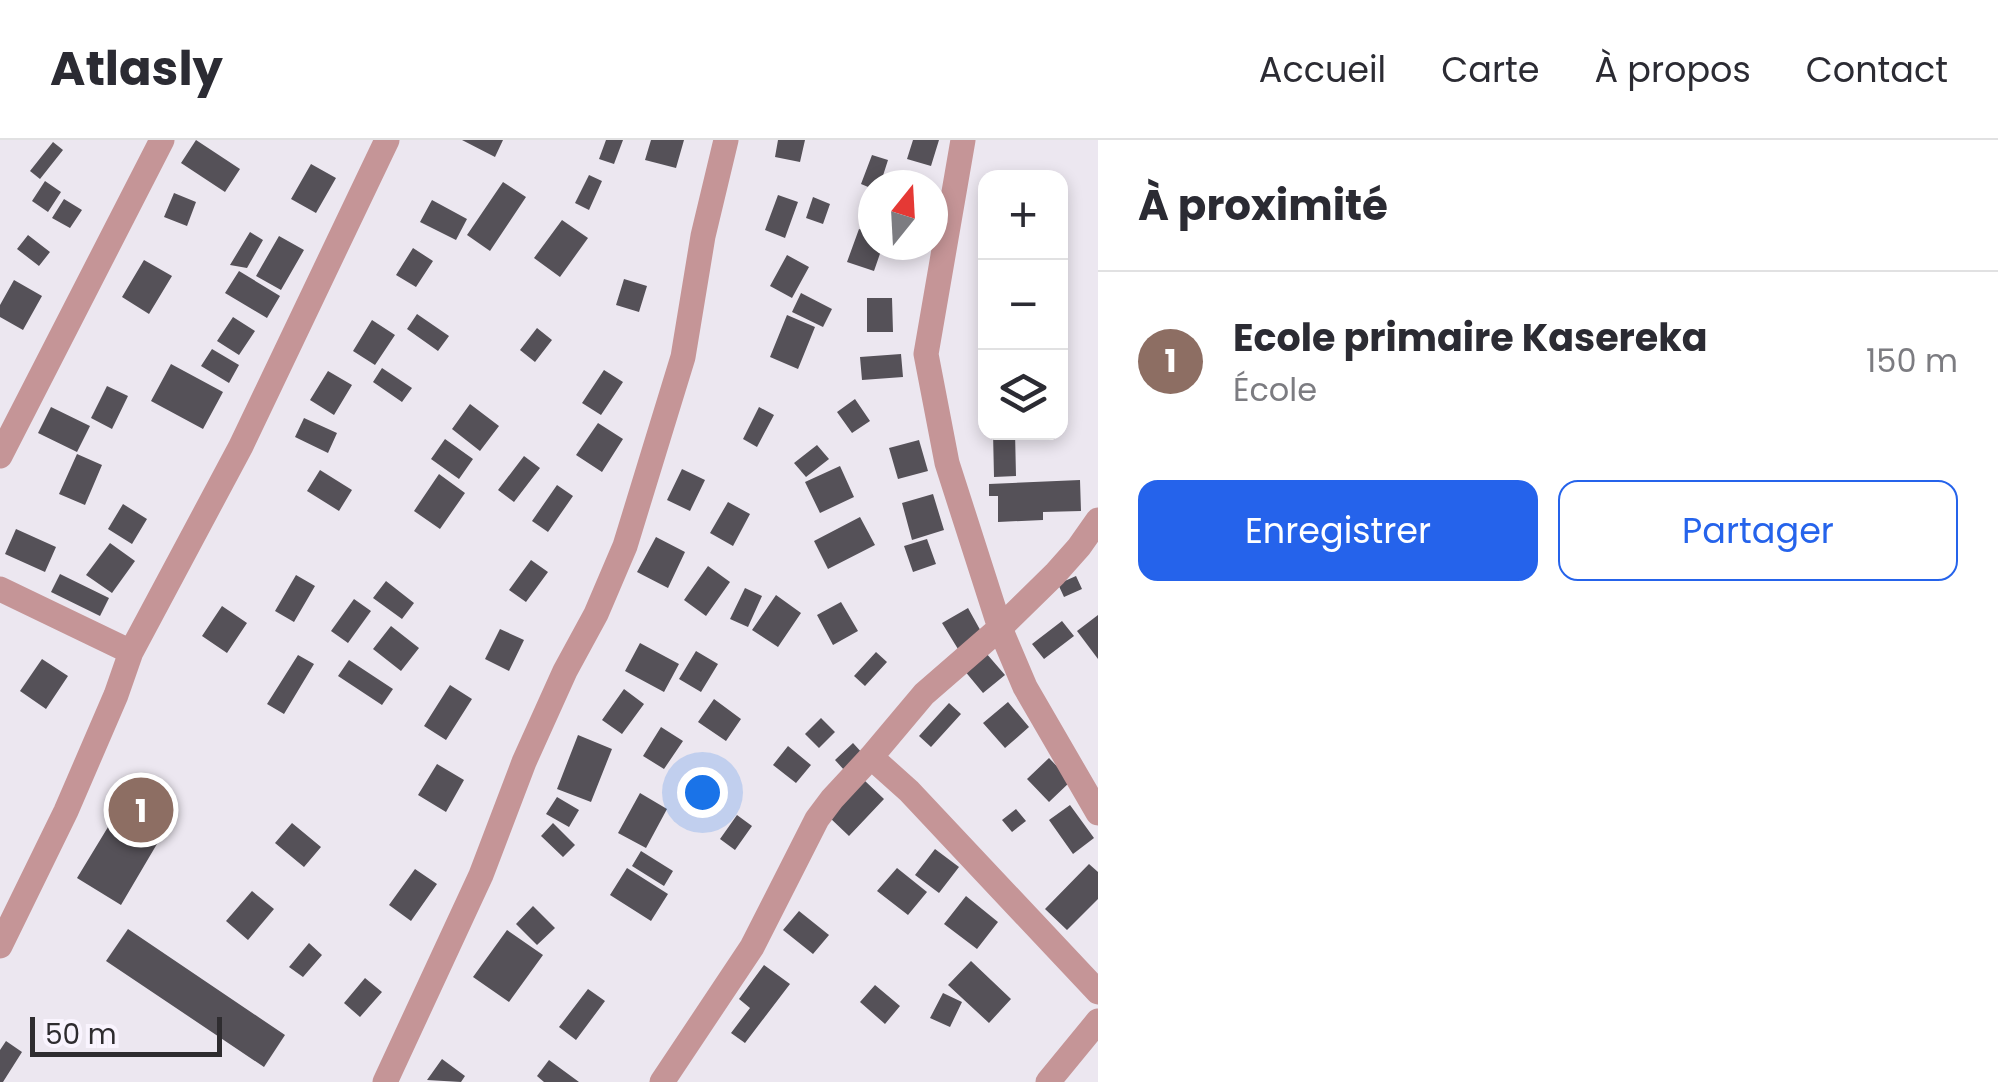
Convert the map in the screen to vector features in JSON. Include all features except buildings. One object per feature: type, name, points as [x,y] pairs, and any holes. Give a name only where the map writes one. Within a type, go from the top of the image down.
[{"type":"street","points":[[0,456],[162,140]]},
{"type":"street","points":[[0,946],[66,811],[131,652],[242,446],[388,140]]},
{"type":"street","points":[[385,1082],[481,875],[524,762],[625,546],[683,358],[703,236],[726,140]]},
{"type":"street","points":[[963,140],[926,354],[946,463],[1000,628],[1025,687],[1098,814]]},
{"type":"street","points":[[662,1082],[752,948],[817,818],[924,694],[1000,628],[1079,547],[1098,520]]},
{"type":"street","points":[[0,589],[131,652]]},
{"type":"street","points":[[871,757],[909,791],[1098,992]]},
{"type":"street","points":[[1048,1082],[1098,1022]]},
{"type":"place","name":"Ecole primaire Kasereka","points":[[141,810]]}]
